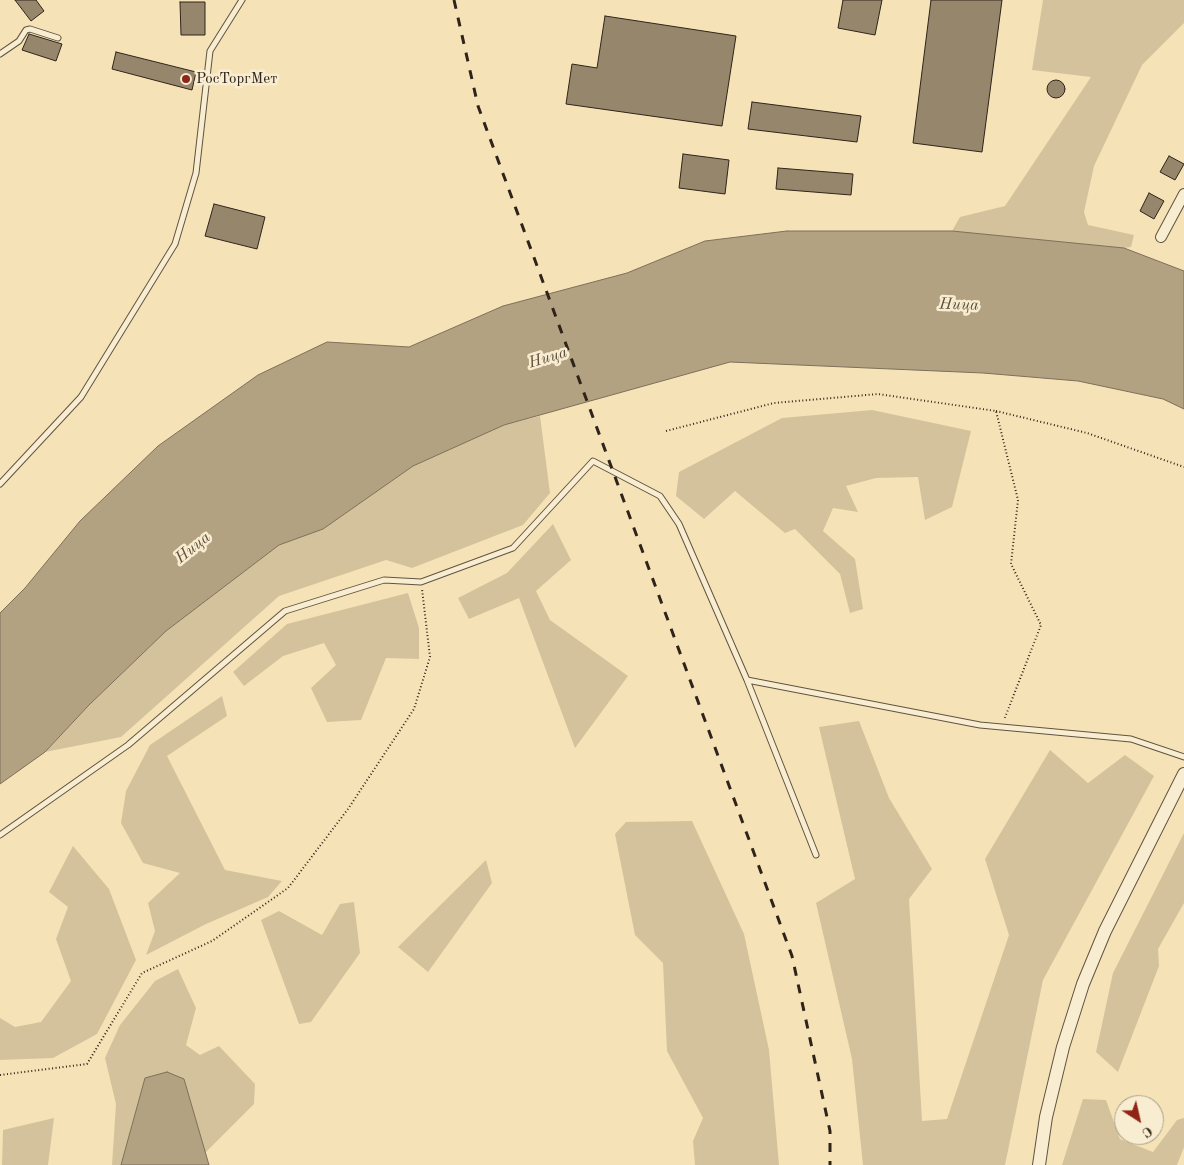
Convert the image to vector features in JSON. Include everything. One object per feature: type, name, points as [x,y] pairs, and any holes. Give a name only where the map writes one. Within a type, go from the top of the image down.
[{"type":"street","points":[[1161,237],[1184,194]]},
{"type":"street","points":[[1039,1165],[1046,1117],[1063,1047],[1083,984],[1105,930],[1184,774]]},
{"type":"lane","points":[[0,484],[81,397],[174,244],[196,173],[210,51],[242,0]]},
{"type":"lane","points":[[0,54],[19,41],[26,30],[30,29],[58,38]]},
{"type":"lane","points":[[0,835],[128,745],[285,611],[384,580],[421,582],[513,548],[593,461],[660,496],[680,524],[747,680],[816,855]]},
{"type":"lane","points":[[747,680],[980,725],[1131,739],[1184,757]]},
{"type":"path","points":[[666,431],[774,403],[878,394],[996,410],[1087,433],[1184,467]]},
{"type":"path","points":[[996,410],[1018,500],[1011,564],[1041,625],[1001,727]]},
{"type":"path","points":[[0,1075],[87,1064],[142,973],[212,941],[288,888],[348,809],[414,710],[430,657],[421,582]]},
{"type":"shaded area","points":[[1043,0],[1184,0],[1184,23],[1142,65],[1094,166],[1084,212],[1088,225],[1134,235],[1131,247],[1124,248],[952,231],[960,217],[1005,206],[1091,77],[1032,70]]},
{"type":"shaded area","points":[[872,410],[971,431],[952,507],[925,520],[918,477],[876,478],[846,486],[858,512],[833,508],[823,531],[855,559],[863,609],[850,613],[840,574],[795,529],[785,533],[735,491],[704,519],[676,496],[679,472],[782,418]]},
{"type":"shaded area","points":[[540,416],[550,493],[523,525],[412,568],[386,560],[279,596],[121,737],[45,752],[89,705],[166,631],[279,545],[323,529],[413,466],[504,425]]},
{"type":"shaded area","points":[[553,524],[571,560],[536,591],[550,620],[628,676],[575,748],[519,598],[469,619],[458,598],[507,573]]},
{"type":"shaded area","points":[[408,593],[419,628],[419,659],[386,658],[361,720],[327,722],[311,688],[336,665],[324,643],[283,656],[244,686],[233,672],[287,624]]},
{"type":"shaded area","points":[[222,696],[227,716],[167,756],[225,870],[282,881],[268,897],[206,924],[146,955],[155,931],[148,903],[180,873],[143,863],[121,823],[126,791],[150,745]]},
{"type":"shaded area","points":[[859,721],[889,798],[932,869],[909,899],[922,1121],[947,1119],[1009,935],[985,859],[1050,750],[1088,783],[1125,755],[1154,776],[1043,980],[1005,1165],[863,1165],[852,1059],[816,903],[855,879],[819,727]]},
{"type":"shaded area","points":[[692,821],[744,934],[769,1050],[779,1165],[695,1165],[693,1141],[703,1118],[667,1051],[663,963],[635,935],[615,834],[626,822]]},
{"type":"shaded area","points":[[1184,833],[1184,903],[1158,949],[1159,966],[1118,1072],[1096,1052],[1113,973]]},
{"type":"shaded area","points":[[73,846],[109,889],[136,960],[97,1034],[53,1058],[0,1060],[0,1018],[15,1027],[41,1022],[71,981],[56,939],[68,907],[49,892]]},
{"type":"shaded area","points":[[486,860],[492,883],[428,972],[398,947]]},
{"type":"shaded area","points":[[354,902],[360,953],[311,1022],[299,1024],[261,920],[279,911],[322,935],[340,904]]},
{"type":"shaded area","points":[[178,969],[196,1008],[186,1045],[200,1055],[219,1046],[255,1084],[254,1104],[205,1153],[184,1080],[145,1078],[121,1165],[112,1165],[116,1104],[105,1058],[120,1025],[155,981]]},
{"type":"shaded area","points":[[1083,1099],[1106,1100],[1114,1122],[1114,1145],[1135,1145],[1153,1152],[1158,1145],[1164,1145],[1164,1137],[1177,1120],[1184,1118],[1184,1147],[1177,1165],[1062,1165]]},
{"type":"shaded area","points":[[54,1118],[48,1165],[2,1165],[3,1130]]},
{"type":"water","name":"Ница","points":[[787,231],[952,231],[1124,248],[1184,271],[1184,409],[1163,399],[1078,381],[983,373],[730,362],[504,425],[413,466],[323,529],[279,545],[166,631],[89,705],[45,752],[0,784],[0,613],[25,588],[80,521],[158,446],[258,375],[327,342],[409,347],[503,306],[627,273],[705,241]]},
{"type":"water","points":[[167,1072],[184,1079],[209,1165],[121,1165],[145,1078]]},
{"type":"building","points":[[15,0],[36,0],[44,11],[31,21]]},
{"type":"building","points":[[843,0],[882,0],[875,35],[838,28]]},
{"type":"building","points":[[931,0],[1002,0],[982,152],[913,143]]},
{"type":"building","points":[[180,2],[205,2],[205,35],[181,35]]},
{"type":"building","points":[[605,16],[736,36],[722,126],[566,104],[572,64],[597,68]]},
{"type":"building","points":[[29,34],[62,44],[56,61],[22,50]]},
{"type":"building","points":[[116,52],[196,72],[192,90],[112,69]]},
{"type":"building","points":[[1056,80],[1062,83],[1065,89],[1062,95],[1056,98],[1050,95],[1047,89],[1050,83]]},
{"type":"building","points":[[752,102],[861,116],[857,142],[748,129]]},
{"type":"building","points":[[683,154],[729,160],[725,194],[679,188]]},
{"type":"building","points":[[1169,156],[1184,164],[1175,180],[1160,172]]},
{"type":"building","points":[[778,168],[853,174],[851,195],[776,189]]},
{"type":"building","points":[[1149,193],[1164,201],[1154,219],[1140,211]]},
{"type":"building","points":[[214,204],[265,217],[257,249],[205,236]]},
{"type":"railway","points":[[454,0],[478,106],[792,956],[830,1131],[830,1165]]},
{"type":"place","name":"РосТоргМет","points":[[186,79]]}]
